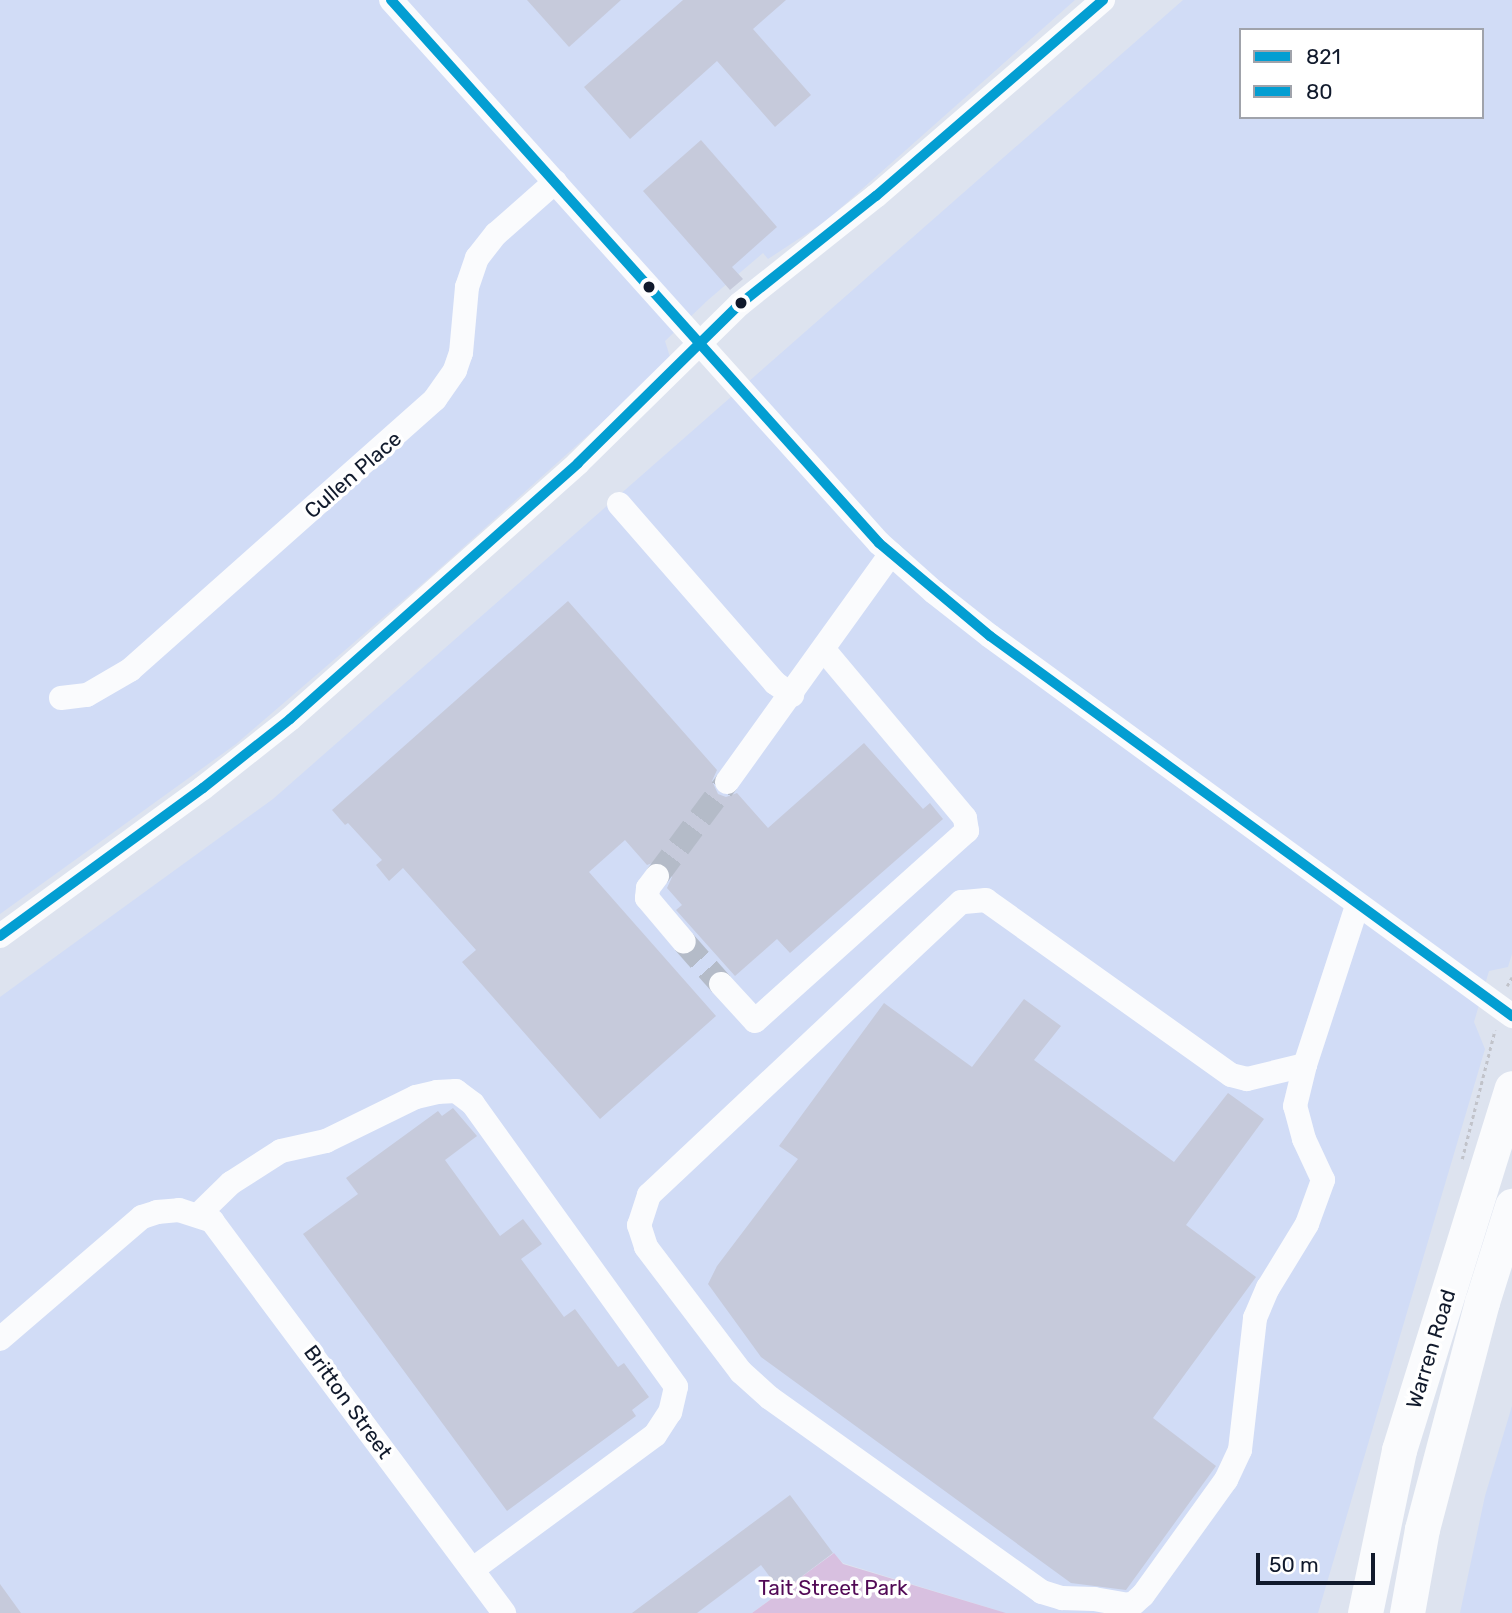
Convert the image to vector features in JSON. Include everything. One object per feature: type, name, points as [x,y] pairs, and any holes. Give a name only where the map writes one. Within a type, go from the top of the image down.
[{"type":"highway","name":"Warren Road","points":[[1365,1613],[1399,1450],[1512,1088]]},
{"type":"highway","name":"Warren Road","points":[[1407,1613],[1422,1529],[1482,1302],[1512,1206]]},
{"type":"street","points":[[391,0],[891,554],[990,636],[1357,906],[1512,1016]]},
{"type":"street","points":[[0,936],[203,788],[290,719],[578,463],[740,304],[876,196],[1103,0]]},
{"type":"street","name":"Cullen Place","points":[[61,698],[87,695],[130,670],[435,399],[455,370],[461,353],[467,287],[477,258],[496,234],[555,182]]},
{"type":"street","points":[[619,504],[775,683],[792,695]]},
{"type":"street","points":[[727,782],[891,554]]},
{"type":"street","points":[[721,984],[755,1021],[967,831],[965,818],[824,650]]},
{"type":"street","points":[[657,876],[648,888],[647,898],[684,942]]},
{"type":"street","points":[[1304,1065],[1247,1079],[1231,1075],[986,900],[961,902],[649,1195],[639,1225],[646,1247],[653,1258],[741,1372],[770,1398],[1042,1592],[1062,1598],[1094,1599],[1127,1605],[1143,1595],[1233,1470],[1240,1450],[1255,1318],[1268,1288],[1307,1224],[1323,1180],[1297,1120],[1295,1106],[1304,1065],[1357,906]]},
{"type":"street","points":[[0,1339],[128,1226],[157,1212],[186,1209],[281,1152],[326,1141],[416,1097],[456,1091],[473,1104],[676,1387],[670,1412],[655,1435],[472,1570]]},
{"type":"street","name":"Britton Street","points":[[186,1209],[223,1232],[503,1613]]},
{"type":"shaded area","points":[[0,0],[1075,0],[826,221],[768,259],[763,253],[708,300],[665,341],[670,357],[656,374],[429,578],[236,744],[0,914]]},
{"type":"shaded area","points":[[1183,0],[1512,0],[1512,954],[1508,967],[1489,971],[1474,1022],[1485,1049],[1318,1613],[1006,1613],[843,1563],[833,1553],[752,1613],[0,1613],[0,997],[273,799]]},
{"type":"shaded area","points":[[1512,1406],[1512,1613],[1460,1613],[1485,1496]]},
{"type":"green space","name":"Tait Street Park","points":[[834,1553],[843,1564],[1006,1613],[752,1613]]},
{"type":"building","points":[[527,0],[621,0],[569,47]]},
{"type":"building","points":[[683,0],[786,0],[753,29],[811,95],[775,127],[717,61],[630,139],[584,87]]},
{"type":"building","points":[[701,140],[777,227],[732,267],[743,279],[730,290],[643,191]]},
{"type":"building","points":[[568,601],[717,770],[712,781],[718,794],[726,797],[737,793],[768,828],[864,743],[923,809],[930,803],[943,819],[790,953],[777,939],[735,976],[676,910],[682,905],[667,888],[672,877],[666,865],[658,861],[647,865],[625,840],[589,872],[716,1016],[600,1119],[462,962],[476,950],[403,868],[389,881],[376,865],[382,860],[348,823],[345,825],[332,810]]},
{"type":"building","points":[[1024,999],[1061,1026],[1034,1060],[1174,1162],[1228,1093],[1264,1119],[1186,1225],[1256,1277],[1153,1418],[1216,1466],[1126,1590],[1071,1583],[761,1357],[708,1284],[717,1266],[798,1159],[779,1146],[884,1003],[972,1067]]},
{"type":"building","points":[[453,1108],[477,1136],[445,1160],[500,1236],[523,1219],[542,1244],[521,1259],[564,1317],[575,1309],[618,1367],[624,1363],[649,1397],[632,1410],[636,1416],[507,1511],[303,1234],[358,1194],[346,1178],[438,1111],[442,1116]]},
{"type":"building","points":[[790,1495],[833,1553],[781,1592],[761,1565],[697,1613],[632,1613]]},
{"type":"building","points":[[0,1584],[21,1613],[0,1613]]},
{"type":"tunnel","points":[[657,876],[727,782]]},
{"type":"tunnel","points":[[684,942],[721,984]]},
{"type":"transit line","name":"821","points":[[391,0],[879,543],[990,636],[1512,1016]]},
{"type":"transit line","name":"80","points":[[0,936],[203,788],[290,719],[578,463],[740,304],[876,196],[1103,0]]}]
